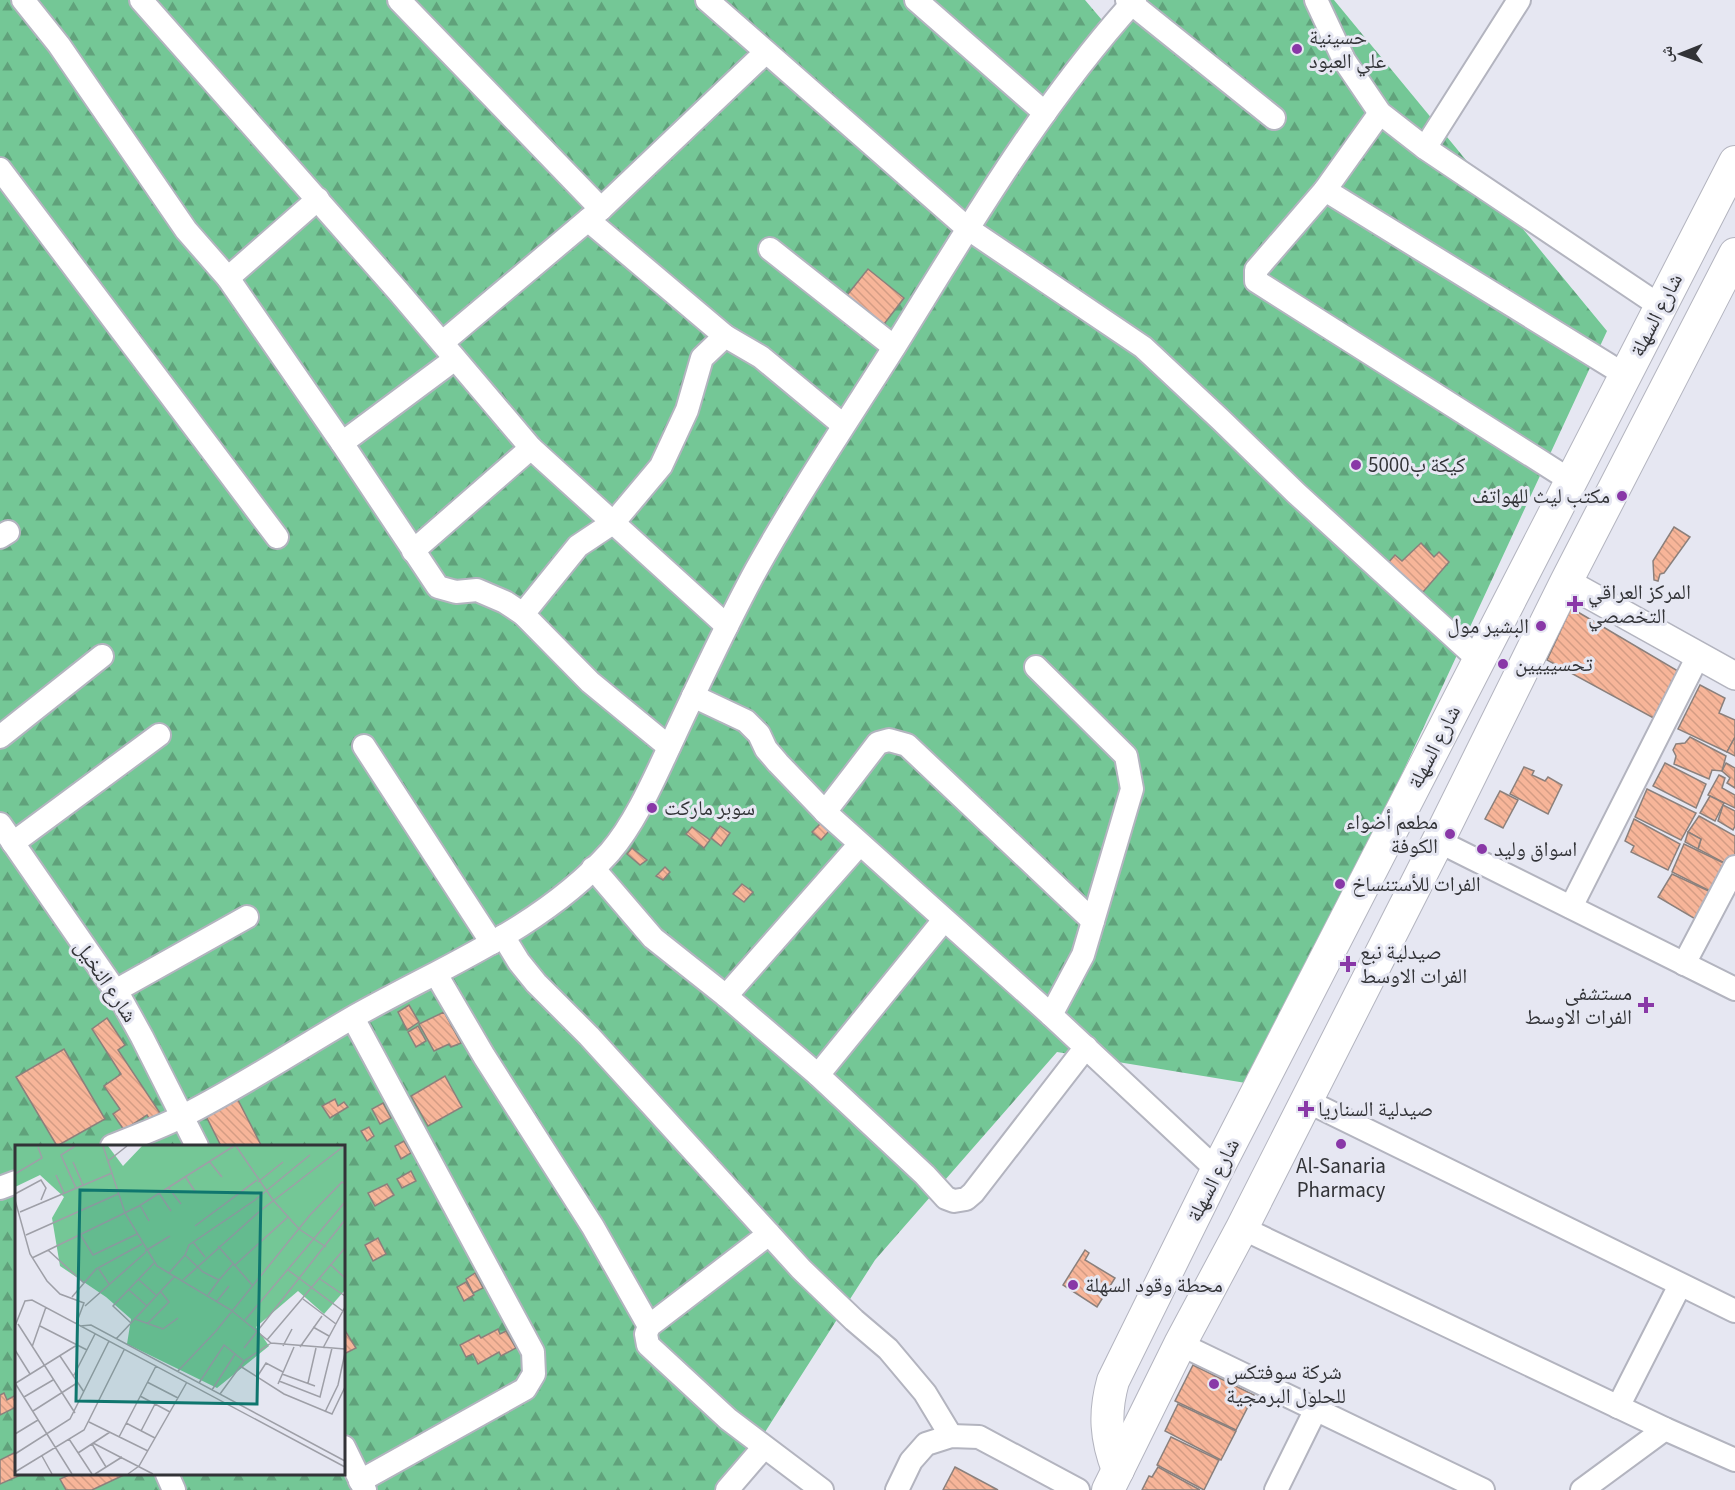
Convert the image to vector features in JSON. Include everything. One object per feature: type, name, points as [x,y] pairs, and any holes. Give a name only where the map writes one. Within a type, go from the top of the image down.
[{"type":"main road","name":"شارع السهلة","points":[[1113,1480],[1106,1426],[1113,1381],[1217,1170],[1735,162]]},
{"type":"main road","name":"شارع السهلة","points":[[1113,1480],[1180,1344],[1307,1101],[1566,582],[1735,254]]},
{"type":"street","points":[[23,0],[59,45],[186,230],[228,278],[438,587],[456,592],[477,590],[505,602],[524,614],[590,682],[669,747]]},
{"type":"street","points":[[141,0],[318,199],[531,448],[727,627]]},
{"type":"street","points":[[399,0],[594,214],[725,336],[761,357],[843,425]]},
{"type":"street","points":[[707,0],[967,228],[1143,346],[1296,493],[1479,660]]},
{"type":"street","points":[[916,0],[1045,113]]},
{"type":"street","points":[[1316,0],[1344,60],[1380,112],[1425,148],[1660,306]]},
{"type":"street","points":[[114,1145],[183,1117],[353,1018],[497,940],[570,891],[612,849],[647,795],[757,568],[843,425],[967,228],[1045,113],[1131,1],[1274,118]]},
{"type":"street","points":[[1425,148],[1515,2]]},
{"type":"street","points":[[342,443],[449,351],[766,52]]},
{"type":"street","points":[[1380,112],[1325,190],[1256,270],[1256,281],[1570,480]]},
{"type":"street","points":[[0,170],[277,537]]},
{"type":"street","points":[[1325,190],[1625,375]]},
{"type":"street","points":[[228,278],[318,199]]},
{"type":"street","points":[[770,249],[894,347]]},
{"type":"street","points":[[524,614],[578,546],[614,522],[661,466],[687,410],[702,358],[725,336]]},
{"type":"street","points":[[413,551],[531,448]]},
{"type":"street","points":[[1566,582],[1735,676]]},
{"type":"street","points":[[0,737],[102,656]]},
{"type":"street","points":[[1571,907],[1698,656]]},
{"type":"street","points":[[1036,667],[1126,756],[1132,789],[1083,955],[1052,1015]]},
{"type":"street","points":[[693,696],[746,721],[759,734],[766,749],[778,763],[859,845],[1052,1015],[1217,1170]]},
{"type":"street","points":[[13,843],[159,735]]},
{"type":"street","points":[[825,812],[878,743],[889,740],[907,745],[1093,921]]},
{"type":"street","points":[[364,746],[497,940],[589,1036],[816,1284],[888,1349],[925,1393],[951,1436]]},
{"type":"street","name":"شارع النخيل","points":[[0,824],[115,992],[142,1037],[197,1145]]},
{"type":"street","points":[[1438,841],[1735,989]]},
{"type":"street","points":[[726,996],[859,845]]},
{"type":"street","points":[[1684,964],[1735,867]]},
{"type":"street","points":[[593,868],[653,938],[726,996],[818,1075],[925,1175],[946,1198],[966,1199],[973,1194],[1086,1047]]},
{"type":"street","points":[[115,992],[247,917]]},
{"type":"street","points":[[818,1075],[944,920]]},
{"type":"street","points":[[436,974],[484,1056],[593,1227],[649,1326]]},
{"type":"street","points":[[345,1449],[362,1486],[525,1389],[534,1374],[533,1352],[353,1018]]},
{"type":"street","points":[[1307,1101],[1735,1311]]},
{"type":"street","points":[[0,1188],[15,1182]]},
{"type":"street","points":[[1242,1228],[1618,1407],[1735,1460]]},
{"type":"street","points":[[769,1234],[649,1326],[646,1334],[648,1345],[728,1419],[822,1490]]},
{"type":"street","points":[[1618,1407],[1680,1285]]},
{"type":"street","points":[[1180,1344],[1484,1490]]},
{"type":"street","points":[[1276,1490],[1316,1409]]},
{"type":"street","points":[[1586,1489],[1665,1429]]},
{"type":"street","points":[[897,1490],[911,1461],[926,1444],[951,1436],[979,1437],[1078,1490]]},
{"type":"street","points":[[727,1490],[765,1447]]},
{"type":"street","points":[[168,1475],[174,1490]]},
{"type":"green space","points":[[0,0],[1085,0],[1107,26],[1141,0],[1334,0],[1607,331],[1258,1085],[1057,1052],[875,1260],[728,1490],[0,1490]]},
{"type":"building","points":[[868,269],[904,298],[881,328],[844,299]]},
{"type":"building","points":[[1674,527],[1690,537],[1664,573],[1660,574],[1658,581],[1654,580],[1653,561]]},
{"type":"building","points":[[1421,543],[1434,557],[1439,552],[1449,562],[1423,592],[1388,563],[1395,555],[1402,561]]},
{"type":"building","points":[[1571,608],[1683,674],[1659,721],[1547,660]]},
{"type":"building","points":[[1700,685],[1725,698],[1719,713],[1735,720],[1735,737],[1727,752],[1678,729]]},
{"type":"building","points":[[1690,737],[1726,756],[1722,771],[1712,770],[1709,779],[1674,764],[1676,756],[1673,750],[1676,744],[1685,743]]},
{"type":"building","points":[[1735,737],[1735,756],[1727,752]]},
{"type":"building","points":[[1665,763],[1706,784],[1696,808],[1653,786]]},
{"type":"building","points":[[1726,763],[1735,768],[1735,788],[1727,783],[1730,778],[1722,771]]},
{"type":"building","points":[[1524,767],[1534,771],[1532,775],[1545,781],[1548,777],[1562,785],[1548,814],[1510,794]]},
{"type":"building","points":[[1719,775],[1725,778],[1722,788],[1735,795],[1735,808],[1708,795]]},
{"type":"building","points":[[1647,789],[1696,813],[1681,840],[1635,817]]},
{"type":"building","points":[[1500,791],[1518,800],[1503,828],[1485,819]]},
{"type":"building","points":[[1710,796],[1724,803],[1715,821],[1700,813]]},
{"type":"building","points":[[1723,805],[1735,811],[1733,830],[1718,821]]},
{"type":"building","points":[[1699,816],[1735,836],[1735,861],[1732,867],[1698,849],[1701,839],[1688,832]]},
{"type":"building","points":[[1634,819],[1680,844],[1668,870],[1631,852],[1634,846],[1625,841]]},
{"type":"building","points":[[822,822],[830,830],[821,840],[812,832]]},
{"type":"building","points":[[720,826],[730,833],[721,846],[711,838]]},
{"type":"building","points":[[692,827],[710,840],[704,848],[686,834]]},
{"type":"building","points":[[1688,832],[1701,839],[1698,849],[1685,842]]},
{"type":"building","points":[[1684,844],[1732,867],[1718,895],[1672,872]]},
{"type":"building","points":[[632,848],[647,860],[640,865],[627,854]]},
{"type":"building","points":[[665,867],[670,872],[663,880],[656,876]]},
{"type":"building","points":[[1672,874],[1713,893],[1697,920],[1658,897]]},
{"type":"building","points":[[742,884],[753,892],[744,902],[733,894]]},
{"type":"building","points":[[409,1005],[419,1022],[407,1030],[398,1012]]},
{"type":"building","points":[[444,1012],[461,1043],[451,1047],[449,1044],[434,1051],[419,1024]]},
{"type":"building","points":[[107,1018],[125,1045],[118,1050],[160,1113],[150,1120],[147,1115],[124,1130],[113,1114],[120,1109],[104,1086],[121,1074],[92,1029]]},
{"type":"building","points":[[418,1026],[426,1041],[416,1047],[408,1032]]},
{"type":"building","points":[[64,1049],[105,1119],[56,1145],[16,1077]]},
{"type":"building","points":[[445,1076],[462,1107],[428,1126],[411,1096]]},
{"type":"building","points":[[237,1098],[261,1145],[220,1145],[205,1114]]},
{"type":"building","points":[[335,1099],[338,1106],[344,1102],[348,1107],[330,1118],[322,1106]]},
{"type":"building","points":[[383,1103],[391,1118],[380,1124],[372,1109]]},
{"type":"building","points":[[369,1127],[374,1136],[367,1141],[361,1131]]},
{"type":"building","points":[[404,1141],[411,1153],[401,1159],[395,1146]]},
{"type":"building","points":[[411,1171],[416,1181],[402,1188],[397,1179]]},
{"type":"building","points":[[387,1184],[394,1195],[375,1206],[368,1193]]},
{"type":"building","points":[[378,1238],[386,1254],[373,1261],[365,1245]]},
{"type":"building","points":[[1085,1250],[1089,1253],[1085,1260],[1115,1278],[1097,1307],[1063,1285]]},
{"type":"building","points":[[475,1273],[483,1288],[473,1293],[466,1279]]},
{"type":"building","points":[[466,1282],[474,1295],[464,1301],[457,1287]]},
{"type":"building","points":[[498,1329],[500,1334],[506,1331],[516,1348],[501,1356],[499,1352],[478,1364],[473,1354],[466,1357],[460,1345],[479,1335],[481,1338]]},
{"type":"building","points":[[345,1331],[356,1348],[345,1354]]},
{"type":"building","points":[[1193,1365],[1254,1395],[1236,1430],[1175,1401]]},
{"type":"building","points":[[4,1393],[7,1400],[15,1396],[15,1408],[0,1415],[0,1395]]},
{"type":"building","points":[[1178,1404],[1236,1431],[1221,1460],[1165,1431]]},
{"type":"building","points":[[1171,1437],[1219,1460],[1204,1490],[1157,1465]]},
{"type":"building","points":[[15,1452],[15,1475],[21,1475],[0,1484],[0,1460]]},
{"type":"building","points":[[955,1467],[998,1490],[943,1490]]},
{"type":"building","points":[[1158,1467],[1200,1490],[1142,1490],[1149,1476],[1152,1477]]},
{"type":"building","points":[[69,1475],[124,1475],[92,1490],[66,1490],[60,1479]]},
{"type":"place","name":"حسينية علي العبود","points":[[1297,49]]},
{"type":"place","name":"كيكة ب5000","points":[[1356,465]]},
{"type":"place","name":"مكتب ليث للهواتف","points":[[1622,496]]},
{"type":"place","name":"المركز العراقي التخصصي","points":[[1575,604]]},
{"type":"place","name":"البشير مول","points":[[1541,626]]},
{"type":"place","name":"تحسيييين","points":[[1503,664]]},
{"type":"place","name":"سوبر ماركت","points":[[652,808]]},
{"type":"place","name":"مطعم أضواء الكوفة","points":[[1450,834]]},
{"type":"place","name":"اسواق وليد","points":[[1482,849]]},
{"type":"place","name":"الفرات للأستنساخ","points":[[1340,884]]},
{"type":"place","name":"صيدلية نبع الفرات الاوسط","points":[[1348,964]]},
{"type":"place","name":"مستشفى الفرات الاوسط","points":[[1646,1005]]},
{"type":"place","name":"صيدلية السناريا","points":[[1306,1109]]},
{"type":"place","name":"Al-Sanaria Pharmacy","points":[[1341,1144]]},
{"type":"place","name":"محطة وقود السهلة","points":[[1073,1285]]},
{"type":"place","name":"شركة سوفتكس للحلول البرمجية","points":[[1214,1384]]}]
